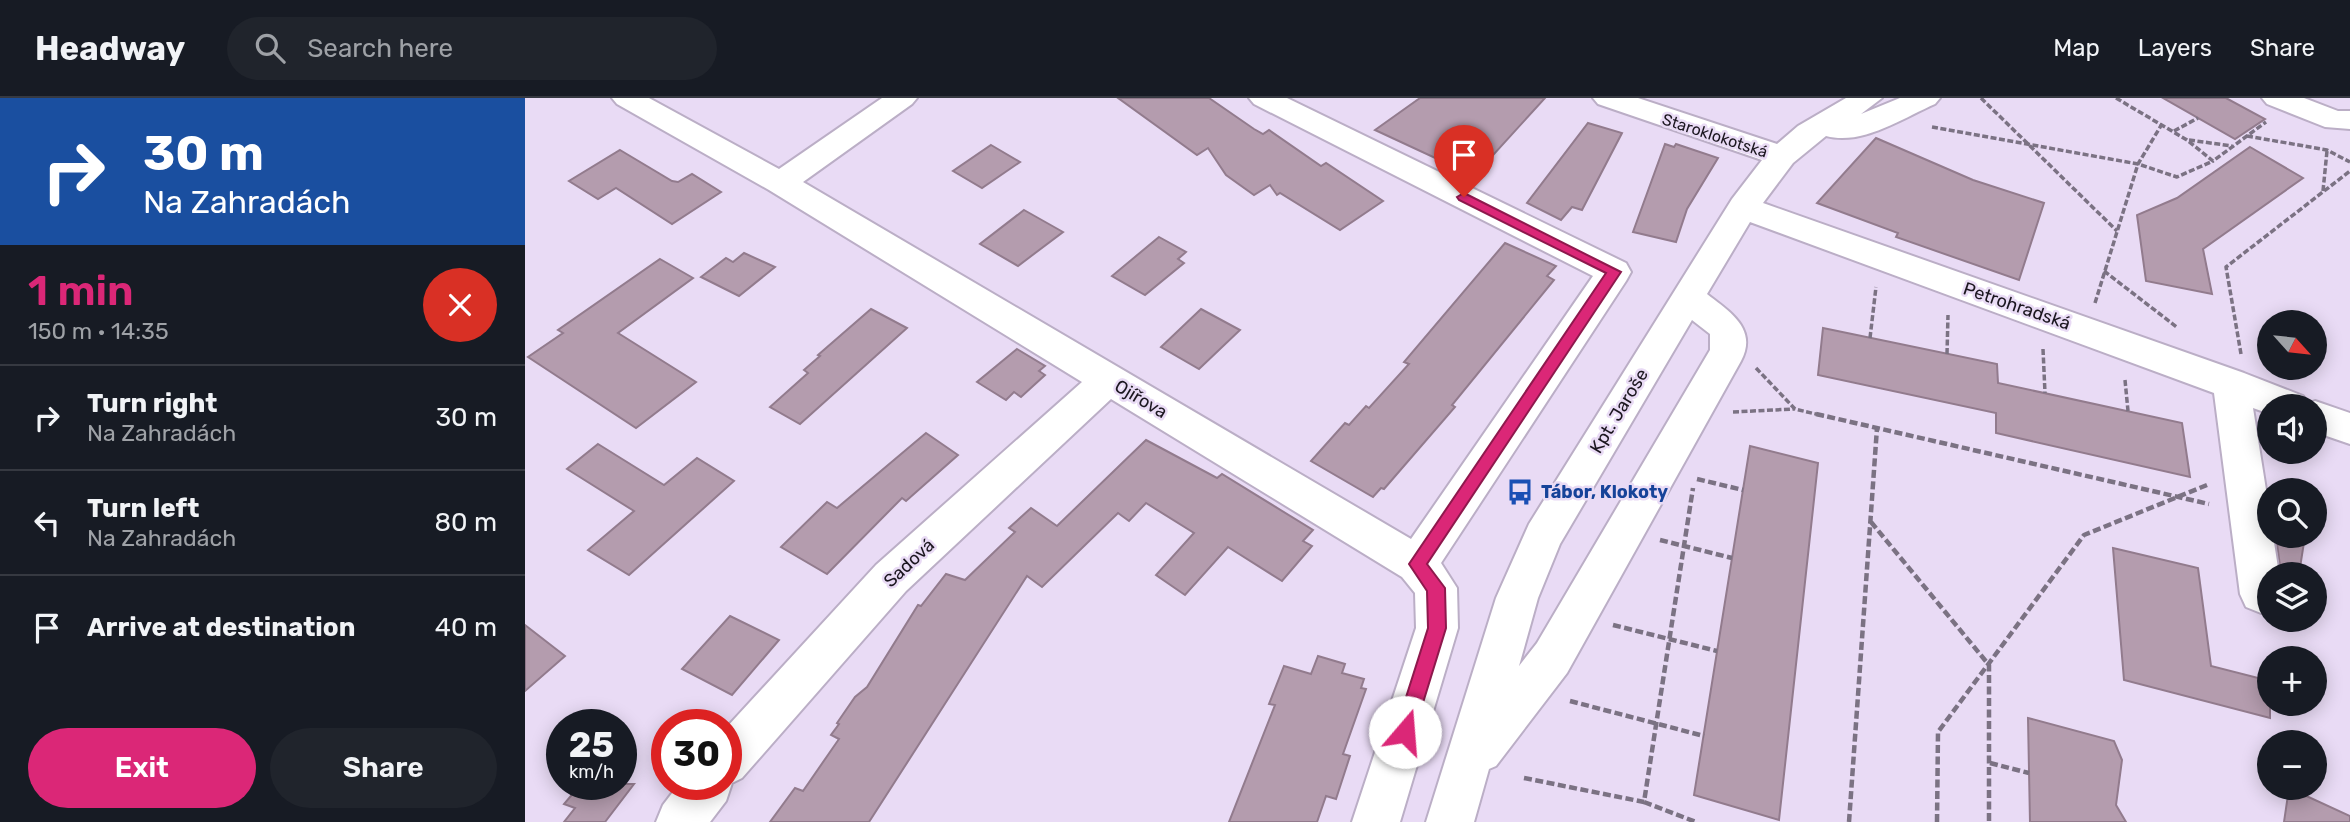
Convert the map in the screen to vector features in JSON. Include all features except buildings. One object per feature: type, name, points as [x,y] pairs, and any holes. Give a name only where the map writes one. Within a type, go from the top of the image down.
[{"type":"street","name":"Ojířova","points":[[627,98],[780,183],[1417,564],[1436,588],[1437,628],[1376,822]]},
{"type":"street","points":[[780,183],[902,98]]},
{"type":"street","points":[[1263,98],[1614,272],[1417,564]]},
{"type":"street","name":"Staroklokotská","points":[[1608,98],[1782,156]]},
{"type":"street","name":"Kpt. Jaroše","points":[[1450,822],[1517,598],[1543,536],[1744,207],[1782,156],[1809,133],[1867,98]]},
{"type":"street","points":[[2284,102],[2342,120]]},
{"type":"street","points":[[1809,133],[1860,127],[1925,112]]},
{"type":"street","name":"Petrohradská","points":[[1744,207],[2236,369],[2272,394]]},
{"type":"street","points":[[1465,768],[1552,658],[1728,351],[1727,329],[1689,299]]},
{"type":"street","points":[[2236,369],[2242,470],[2257,567]]},
{"type":"street","name":"Sadová","points":[[742,744],[891,578],[1108,380]]},
{"type":"street","points":[[2327,420],[2350,429]]},
{"type":"street","points":[[680,822],[697,800]]},
{"type":"path","points":[[1981,98],[2117,231]]},
{"type":"path","points":[[2119,99],[2187,140],[2213,160]]},
{"type":"path","points":[[1925,112],[2027,145],[2138,164],[2177,177],[2213,160],[2233,146],[2284,102]]},
{"type":"path","points":[[2173,131],[2198,118]]},
{"type":"path","points":[[2323,192],[2327,150],[2342,120]]},
{"type":"path","points":[[2092,315],[2138,164],[2162,124]]},
{"type":"path","points":[[2245,136],[2327,150],[2350,162]]},
{"type":"path","points":[[2187,140],[2233,146]]},
{"type":"path","points":[[2236,369],[2226,267],[2350,171]]},
{"type":"path","points":[[2104,271],[2187,335]]},
{"type":"path","points":[[1870,338],[1877,282]]},
{"type":"path","points":[[1947,354],[1948,307]]},
{"type":"path","points":[[2043,341],[2045,393]]},
{"type":"path","points":[[1753,365],[1795,409]]},
{"type":"path","points":[[2124,369],[2128,411]]},
{"type":"path","points":[[1726,412],[1795,409],[2249,513]]},
{"type":"path","points":[[1849,822],[1877,428]]},
{"type":"path","points":[[1937,822],[1938,732],[2084,535],[2242,470]]},
{"type":"path","points":[[1644,802],[1695,479],[1743,490]]},
{"type":"path","points":[[1871,523],[1989,665],[1989,822]]},
{"type":"path","points":[[1656,539],[1732,558]]},
{"type":"path","points":[[1608,624],[1717,651]]},
{"type":"path","points":[[1566,699],[1704,736]]},
{"type":"path","points":[[1990,762],[2029,773]]},
{"type":"path","points":[[1524,778],[1644,802],[1696,822]]},
{"type":"place","name":"Tábor, Klokoty","points":[[1520,492]]},
{"type":"route","points":[[1405,732],[1437,628],[1436,588],[1417,564],[1614,272],[1464,197]]}]
